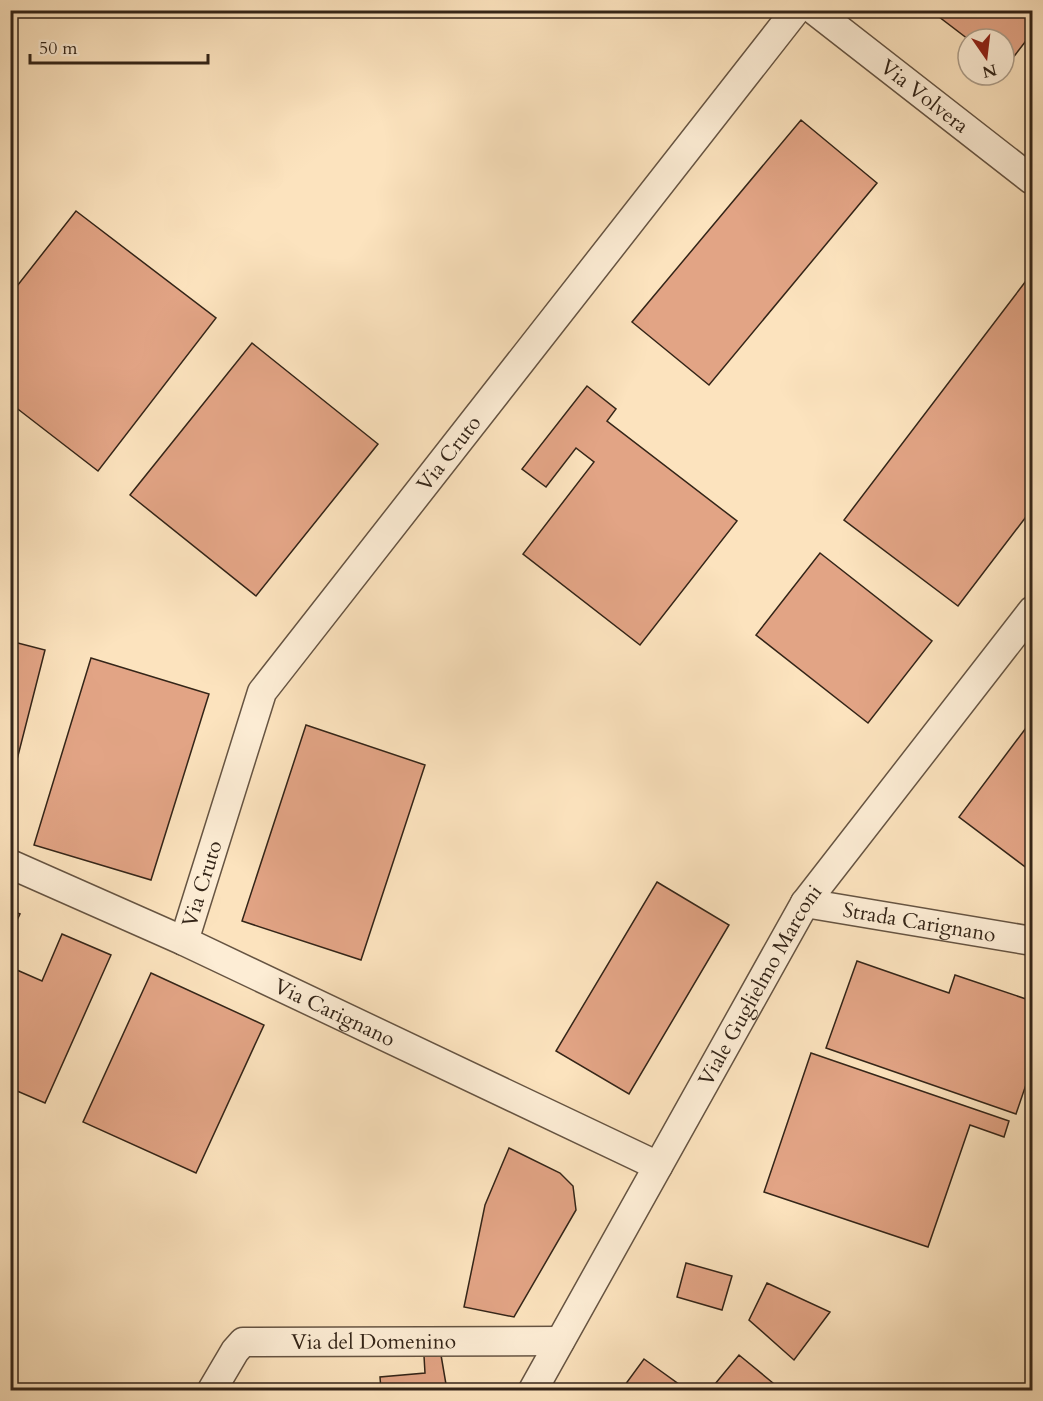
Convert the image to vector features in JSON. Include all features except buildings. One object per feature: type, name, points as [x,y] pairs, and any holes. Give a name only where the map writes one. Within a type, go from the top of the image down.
[{"type":"street","name":"Via Cruto","points":[[184,941],[262,692],[796,10]]},
{"type":"street","name":"Via Volvera","points":[[814,10],[1032,180]]},
{"type":"street","name":"Viale Guglielmo Marconi","points":[[533,1390],[805,903],[1032,611]]},
{"type":"street","name":"Via Carignano","points":[[10,864],[184,941],[658,1166]]},
{"type":"street","name":"Strada Carignano","points":[[805,903],[1032,941]]},
{"type":"street","name":"Via del Domenino","points":[[212,1390],[243,1342],[560,1341]]}]
